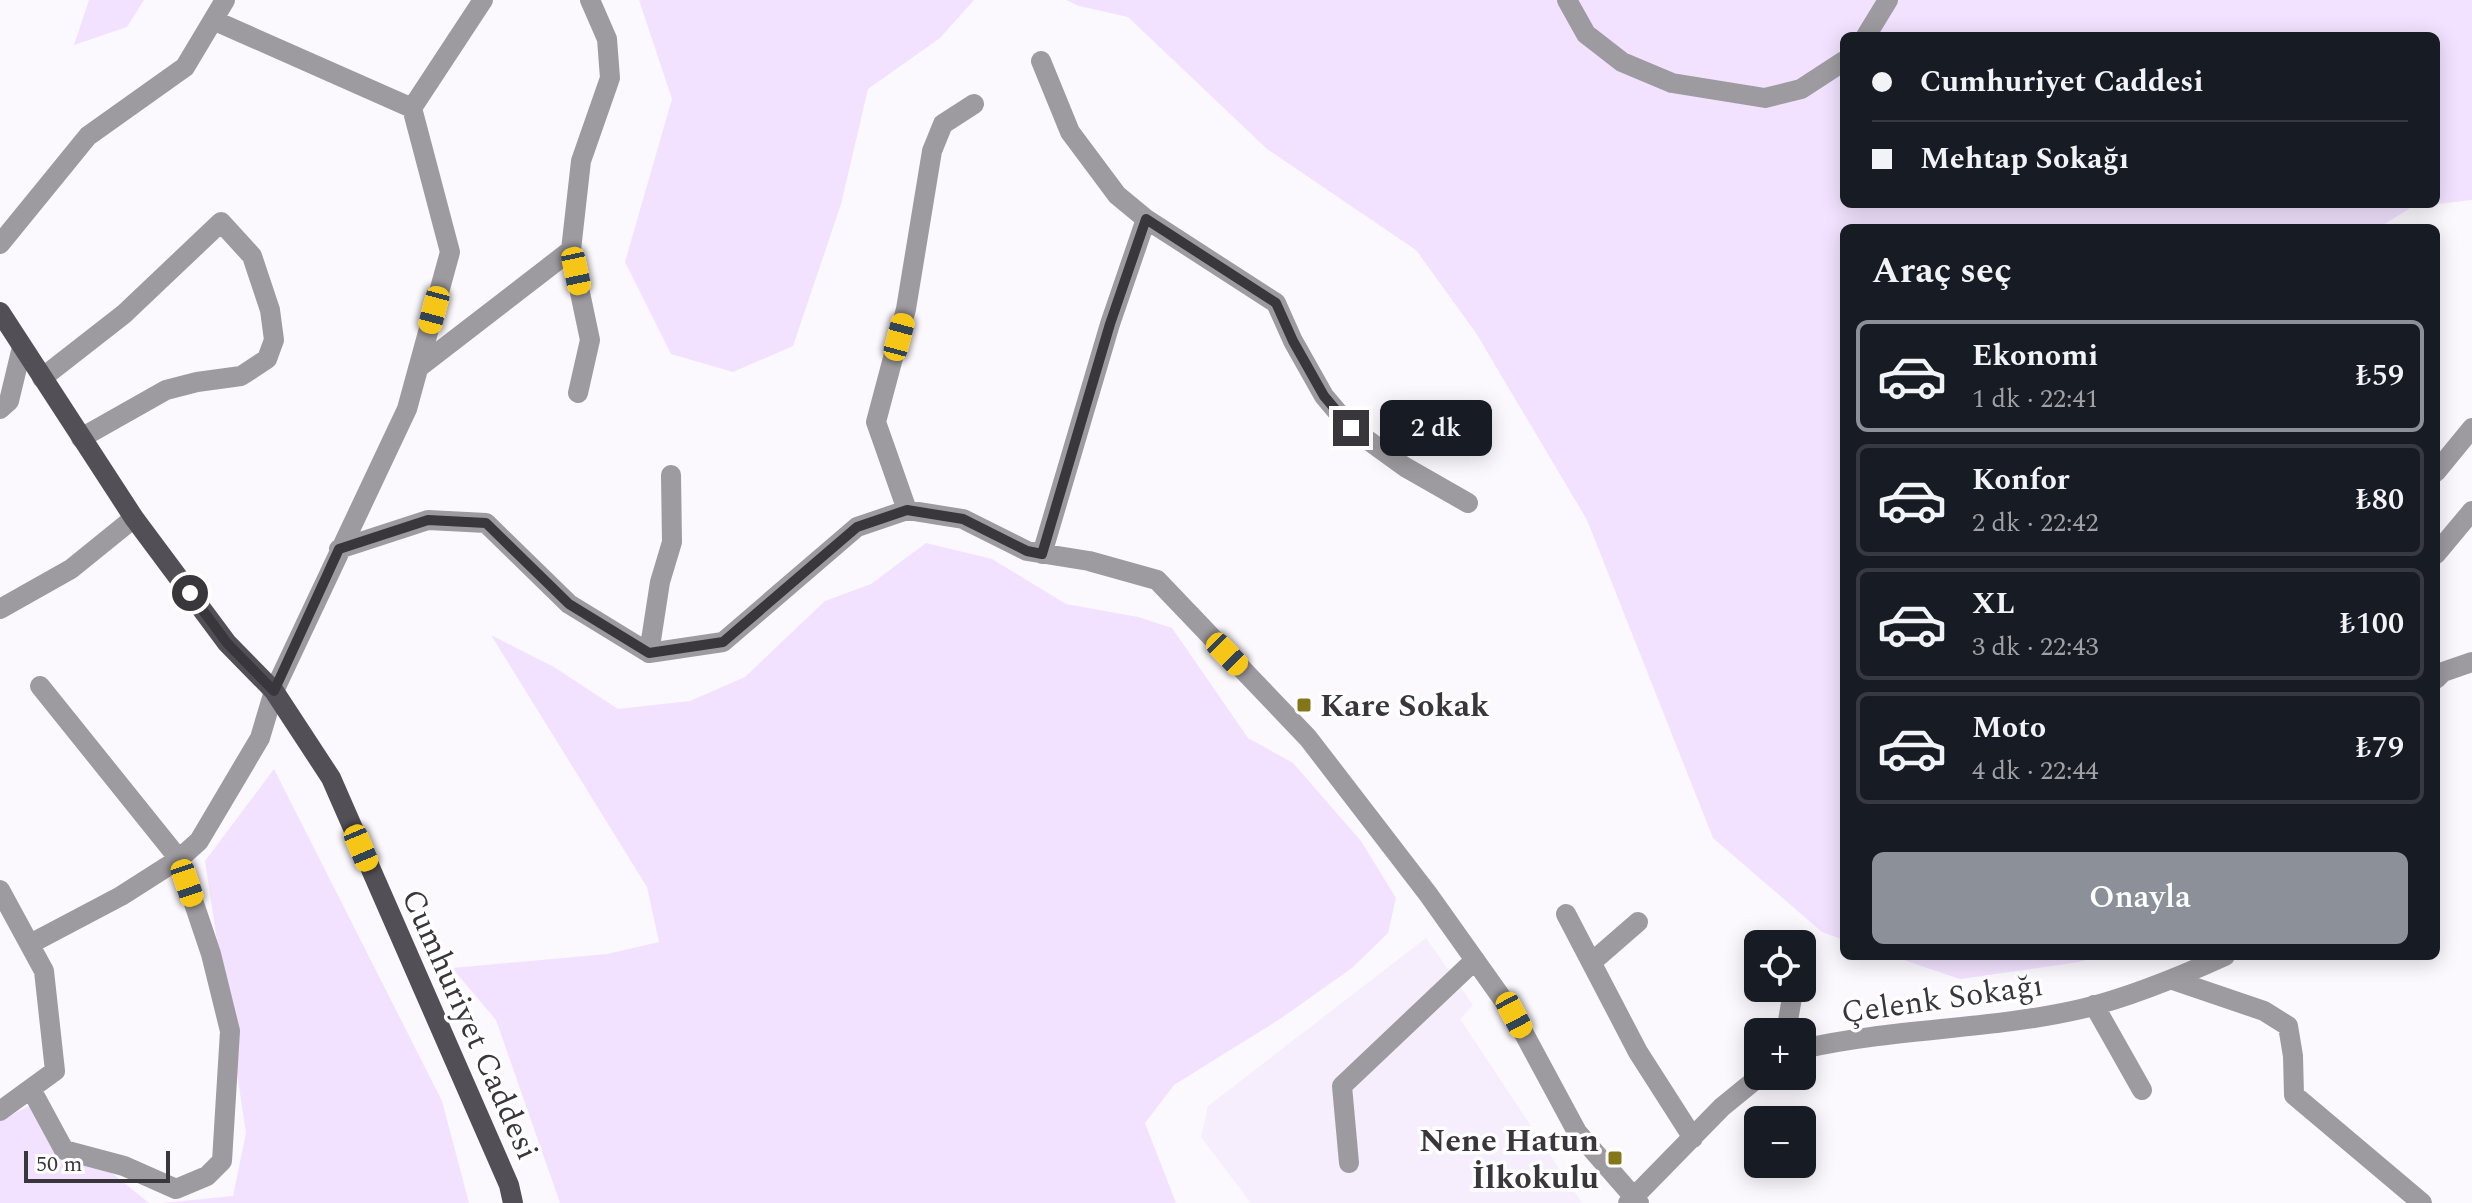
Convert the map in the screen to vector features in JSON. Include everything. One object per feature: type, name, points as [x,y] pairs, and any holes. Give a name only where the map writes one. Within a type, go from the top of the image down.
[{"type":"main road","name":"Cumhuriyet Caddesi","points":[[0,312],[134,518],[227,643],[274,691],[331,778],[509,1185],[513,1203]]},
{"type":"street","points":[[0,244],[88,136],[185,67],[225,0]]},
{"type":"street","points":[[30,944],[121,896],[179,859],[199,841],[260,738],[274,691],[407,409],[450,252],[412,108],[483,0]]},
{"type":"street","points":[[578,393],[590,340],[571,250],[581,161],[610,78],[607,39],[590,0]]},
{"type":"street","points":[[1567,0],[1586,34],[1622,62],[1672,83],[1765,98],[1801,89],[1840,64]]},
{"type":"street","points":[[1868,32],[1888,0]]},
{"type":"street","points":[[213,20],[412,108]]},
{"type":"street","points":[[1041,61],[1070,132],[1117,195],[1146,219],[1276,303],[1324,396],[1351,428],[1405,467],[1468,503]]},
{"type":"street","points":[[907,510],[876,422],[906,309],[932,151],[943,124],[974,104]]},
{"type":"street","points":[[1042,554],[1110,324],[1146,219]]},
{"type":"street","points":[[42,378],[124,314],[221,222],[252,256],[270,310],[274,340],[267,359],[241,376],[166,390],[81,438]]},
{"type":"street","points":[[418,368],[571,250]]},
{"type":"street","points":[[0,409],[9,401],[22,347]]},
{"type":"street","points":[[2440,467],[2472,428]]},
{"type":"street","points":[[649,653],[660,582],[672,542],[671,475]]},
{"type":"street","points":[[339,549],[428,520],[486,523],[569,604],[649,653],[723,642],[857,527],[907,510],[963,519],[1027,551],[1089,561],[1157,580],[1308,738],[1428,894],[1514,1015],[1577,1132],[1634,1202],[1722,1107],[1744,1089]]},
{"type":"street","points":[[2440,549],[2472,511]]},
{"type":"street","points":[[0,609],[71,569],[134,518]]},
{"type":"street","points":[[2440,675],[2472,662]]},
{"type":"street","points":[[31,1089],[64,1150],[124,1166],[176,1189],[207,1176],[222,1161],[230,1031],[211,954],[179,859],[40,686]]},
{"type":"street","points":[[0,890],[6,914],[30,944],[44,971],[55,1071],[0,1111]]},
{"type":"street","points":[[1566,914],[1638,1052],[1693,1138]]},
{"type":"street","points":[[1592,962],[1638,922]]},
{"type":"street","points":[[1349,1163],[1342,1086],[1475,960]]},
{"type":"street","name":"Çelenk Sokağı","points":[[1816,1046],[1977,1025],[2094,1005],[2173,980],[2216,960]]},
{"type":"street","points":[[2173,980],[2264,1011],[2288,1026],[2294,1095],[2422,1203]]},
{"type":"street","points":[[2094,1005],[2142,1090]]},
{"type":"shaded area","points":[[89,0],[144,0],[127,27],[74,45]]},
{"type":"shaded area","points":[[639,0],[974,0],[940,38],[868,89],[841,204],[793,346],[733,372],[671,354],[625,262],[672,99]]},
{"type":"shaded area","points":[[1066,0],[2472,0],[2472,200],[2440,204],[2440,32],[1840,32],[1840,208],[2410,208],[2384,224],[1840,224],[1840,939],[1822,932],[1713,838],[1587,520],[1476,333],[1416,250],[1267,149],[1128,17]]},
{"type":"shaded area","points":[[926,543],[992,559],[1066,604],[1138,617],[1172,628],[1248,738],[1293,763],[1361,841],[1396,898],[1388,933],[1352,968],[1280,1019],[1174,1085],[1145,1123],[1176,1203],[560,1203],[496,1020],[452,968],[607,954],[659,942],[647,887],[491,635],[554,667],[618,709],[690,701],[745,677],[825,601],[871,584]]},
{"type":"shaded area","points":[[274,769],[442,1101],[469,1203],[162,1203],[233,1196],[246,1133],[205,861]]},
{"type":"shaded area","points":[[1426,938],[1473,1005],[1460,1019],[1582,1203],[1251,1203],[1201,1137],[1208,1106]]},
{"type":"shaded area","points":[[1904,960],[2086,960],[2079,962],[1960,979]]},
{"type":"shaded area","points":[[29,1106],[149,1203],[0,1203],[0,1121]]},
{"type":"place","name":"Kare Sokak","points":[[1304,705]]},
{"type":"place","name":"Nene Hatun İlkokulu","points":[[1615,1158]]},
{"type":"route","points":[[190,593],[227,643],[274,691],[339,549],[428,520],[486,523],[569,604],[649,653],[723,642],[857,527],[907,510],[963,519],[1027,551],[1042,554],[1110,324],[1146,219],[1276,303],[1324,396],[1351,428]]}]
